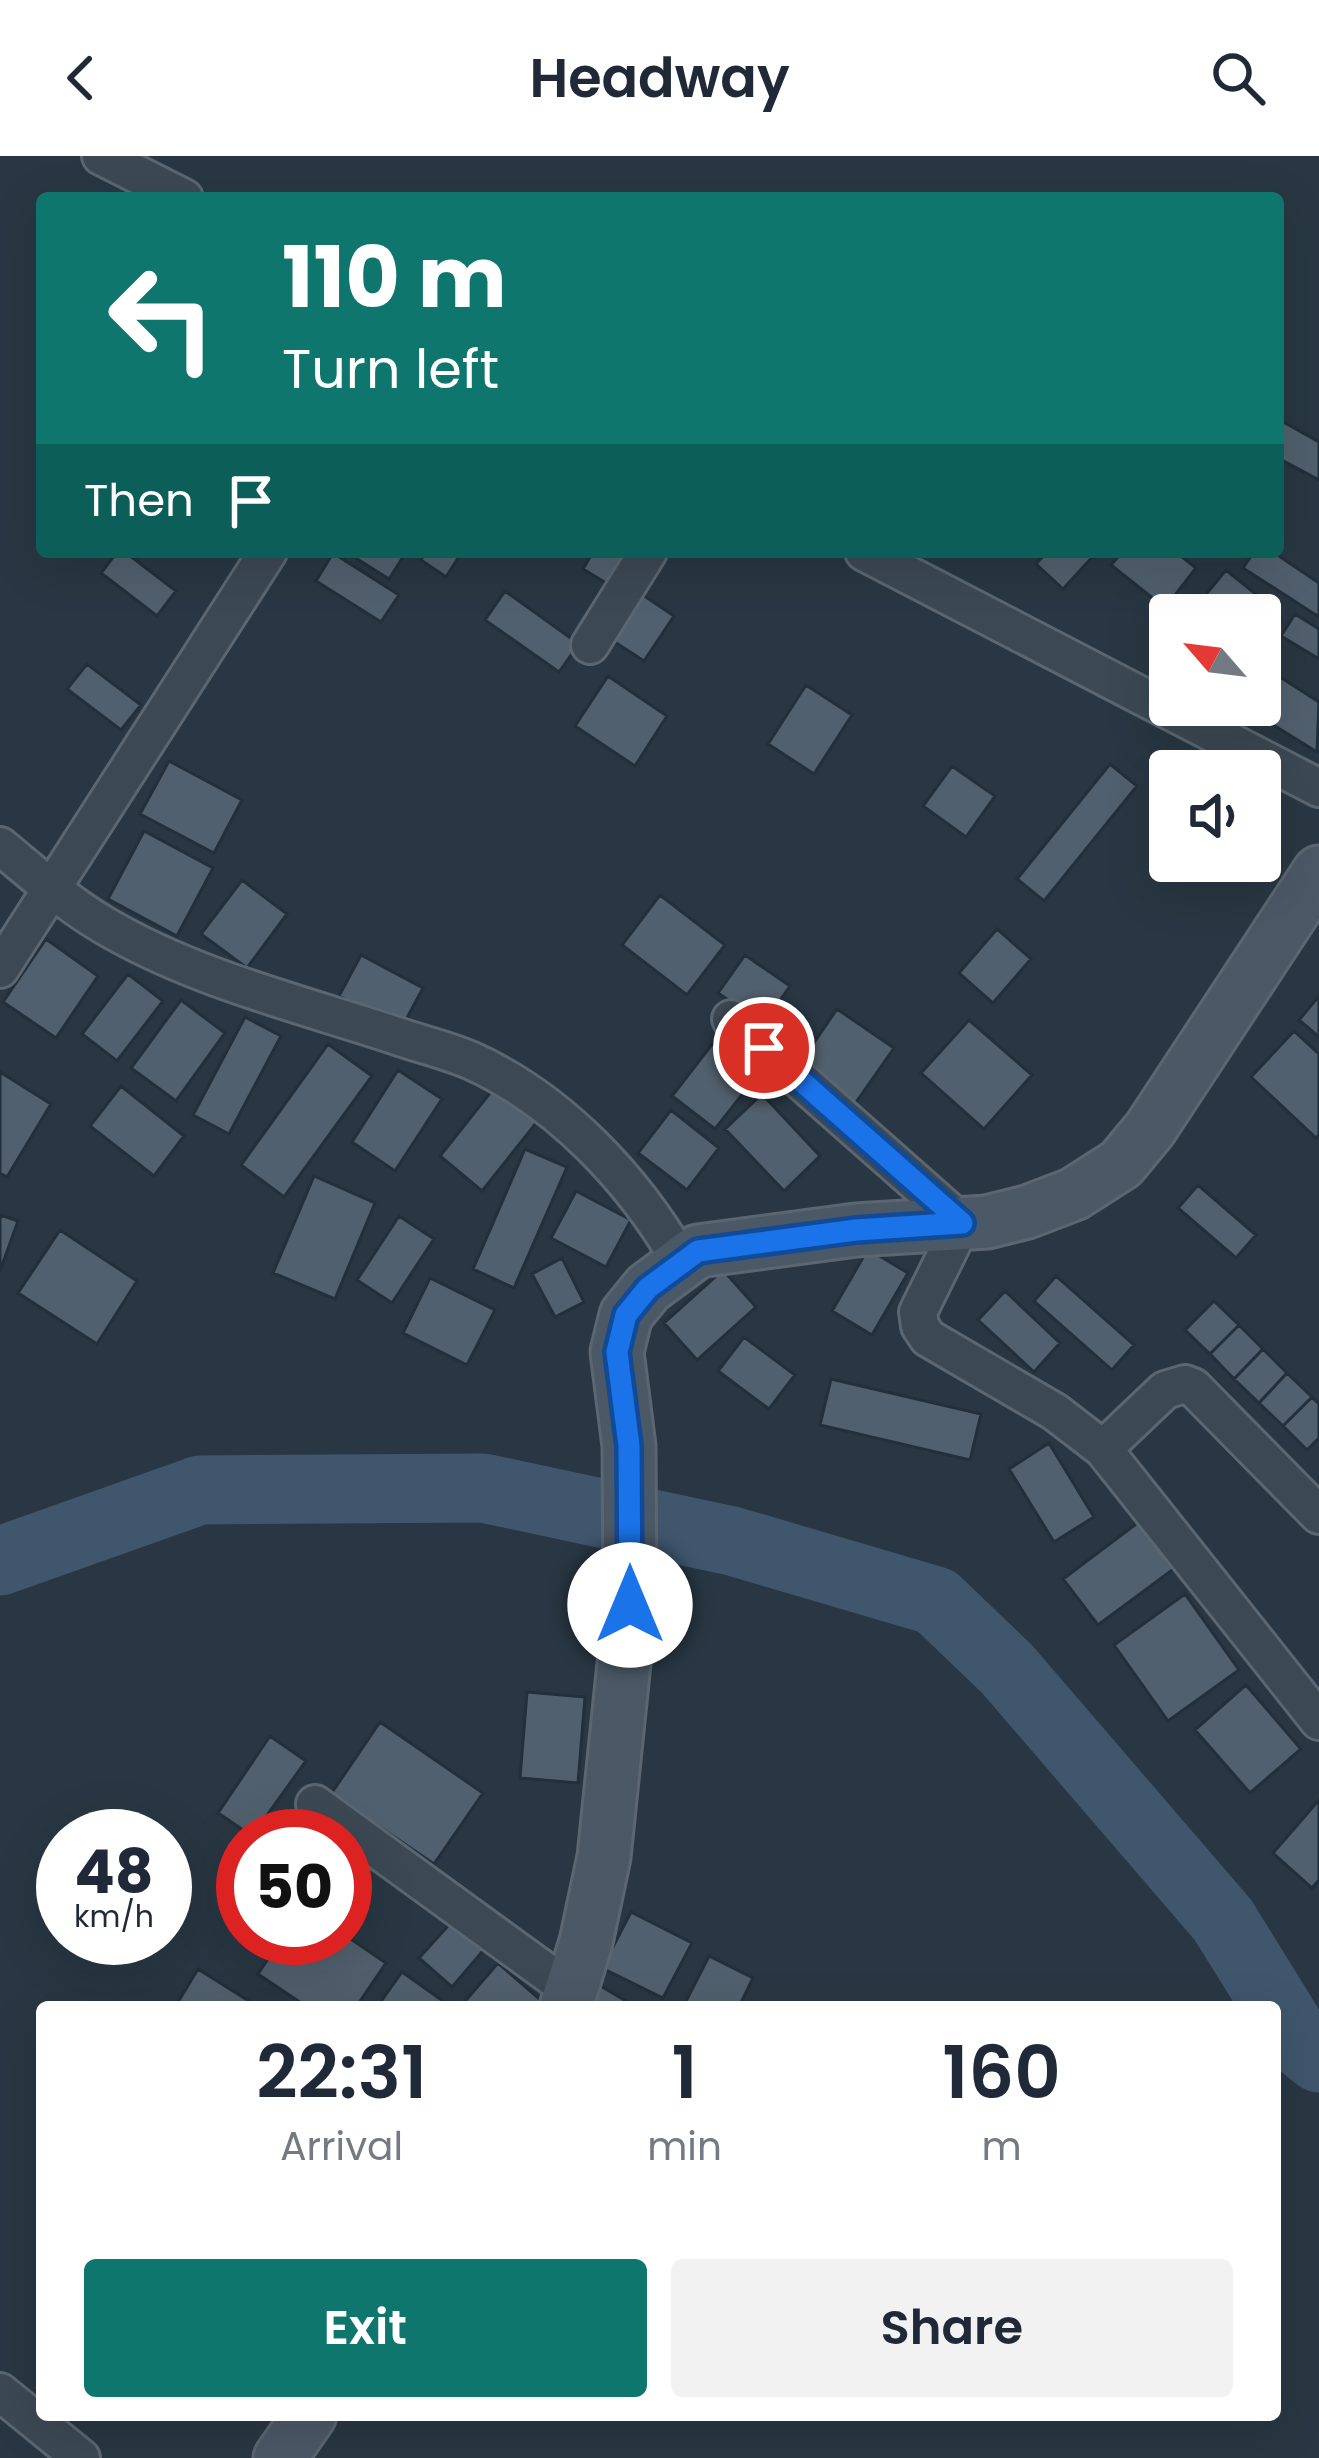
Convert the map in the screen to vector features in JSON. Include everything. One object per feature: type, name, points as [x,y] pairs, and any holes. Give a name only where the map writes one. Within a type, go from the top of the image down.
[{"type":"main road","points":[[569,1999],[604,1857],[630,1605],[629,1446],[617,1352],[626,1315],[648,1288],[698,1251],[1027,1212],[1074,1194],[1121,1164],[1150,1129],[1319,872]]},
{"type":"main road","points":[[280,2458],[306,2421]]},
{"type":"street","points":[[101,156],[172,192]]},
{"type":"street","points":[[0,969],[264,558]]},
{"type":"street","points":[[590,645],[644,558]]},
{"type":"street","points":[[876,558],[1319,788]]},
{"type":"street","points":[[0,846],[104,925],[191,966],[472,1061],[527,1093],[601,1156],[661,1226],[681,1262]]},
{"type":"street","points":[[731,1019],[962,1223],[918,1312],[920,1326],[943,1348],[1055,1412],[1102,1449],[1319,1721]]},
{"type":"street","points":[[1102,1449],[1166,1390],[1185,1384],[1319,1515]]},
{"type":"street","points":[[315,1804],[569,1999]]},
{"type":"street","points":[[0,2392],[82,2458]]},
{"type":"building","points":[[1284,422],[1319,442],[1319,480],[1284,461]]},
{"type":"building","points":[[112,558],[133,558],[176,591],[157,616],[101,573]]},
{"type":"building","points":[[330,558],[341,558],[399,595],[381,622],[316,581]]},
{"type":"building","points":[[356,558],[402,558],[389,579]]},
{"type":"building","points":[[422,558],[458,558],[446,577]]},
{"type":"building","points":[[589,558],[639,558],[619,591],[583,569]]},
{"type":"building","points":[[1042,558],[1091,558],[1063,589],[1036,564]]},
{"type":"building","points":[[1117,558],[1184,558],[1196,568],[1176,594],[1149,595],[1111,565]]},
{"type":"building","points":[[1250,558],[1282,558],[1319,583],[1319,617],[1243,568]]},
{"type":"building","points":[[1226,570],[1256,594],[1206,594]]},
{"type":"building","points":[[505,591],[579,644],[559,672],[485,620]]},
{"type":"building","points":[[637,591],[674,616],[644,661],[607,637]]},
{"type":"building","points":[[1295,614],[1319,629],[1319,659],[1281,636]]},
{"type":"building","points":[[87,664],[141,705],[121,730],[67,689]]},
{"type":"building","points":[[608,676],[667,716],[635,766],[575,726]]},
{"type":"building","points":[[1281,678],[1319,702],[1317,752],[1275,726],[1281,726]]},
{"type":"building","points":[[806,685],[852,715],[814,774],[768,744]]},
{"type":"building","points":[[169,761],[242,800],[214,853],[140,814]]},
{"type":"building","points":[[1110,764],[1137,786],[1044,901],[1017,879]]},
{"type":"building","points":[[952,766],[995,796],[966,837],[923,806]]},
{"type":"building","points":[[144,831],[213,868],[177,936],[108,899]]},
{"type":"building","points":[[242,880],[287,914],[247,968],[201,934]]},
{"type":"building","points":[[660,895],[725,945],[687,995],[622,945]]},
{"type":"building","points":[[997,929],[1031,959],[993,1003],[959,973]]},
{"type":"building","points":[[46,939],[98,976],[56,1038],[3,1002]]},
{"type":"building","points":[[361,955],[423,988],[401,1029],[339,996]]},
{"type":"building","points":[[745,955],[790,986],[764,1024],[718,993]]},
{"type":"building","points":[[128,974],[163,1001],[117,1061],[82,1034]]},
{"type":"building","points":[[1319,996],[1319,1037],[1299,1020]]},
{"type":"building","points":[[181,1000],[225,1033],[176,1101],[131,1068]]},
{"type":"building","points":[[837,1009],[894,1048],[852,1108],[796,1069]]},
{"type":"building","points":[[245,1017],[281,1036],[229,1134],[193,1115]]},
{"type":"building","points":[[969,1020],[1032,1075],[984,1129],[921,1073]]},
{"type":"building","points":[[1294,1031],[1319,1054],[1316,1138],[1251,1077]]},
{"type":"building","points":[[713,1043],[756,1077],[715,1129],[672,1096]]},
{"type":"building","points":[[328,1044],[372,1076],[284,1197],[241,1165]]},
{"type":"building","points":[[398,1070],[442,1099],[395,1171],[352,1142]]},
{"type":"building","points":[[0,1072],[51,1104],[7,1177],[0,1173]]},
{"type":"building","points":[[121,1086],[184,1136],[154,1176],[90,1126]]},
{"type":"building","points":[[494,1088],[537,1122],[482,1191],[440,1156]]},
{"type":"building","points":[[762,1094],[820,1156],[784,1191],[725,1129]]},
{"type":"building","points":[[671,1110],[719,1148],[687,1190],[638,1153]]},
{"type":"building","points":[[525,1149],[567,1167],[514,1288],[473,1269]]},
{"type":"building","points":[[314,1176],[375,1203],[335,1299],[273,1273]]},
{"type":"building","points":[[1198,1185],[1256,1235],[1236,1258],[1178,1208]]},
{"type":"building","points":[[576,1191],[631,1220],[606,1267],[551,1238]]},
{"type":"building","points":[[0,1215],[18,1221],[0,1271]]},
{"type":"building","points":[[399,1216],[434,1239],[392,1303],[357,1280]]},
{"type":"building","points":[[60,1230],[137,1281],[97,1344],[18,1293]]},
{"type":"building","points":[[868,1249],[908,1273],[872,1335],[832,1311]]},
{"type":"building","points":[[562,1258],[584,1302],[555,1317],[532,1274]]},
{"type":"building","points":[[723,1270],[756,1307],[697,1360],[664,1323]]},
{"type":"building","points":[[1056,1276],[1134,1345],[1112,1370],[1034,1301]]},
{"type":"building","points":[[430,1278],[495,1310],[467,1365],[403,1333]]},
{"type":"building","points":[[1005,1291],[1060,1343],[1034,1372],[978,1320]]},
{"type":"building","points":[[1214,1301],[1239,1325],[1210,1354],[1185,1330]]},
{"type":"building","points":[[1239,1325],[1263,1349],[1234,1379],[1210,1354]]},
{"type":"building","points":[[744,1337],[795,1375],[769,1409],[718,1371]]},
{"type":"building","points":[[1263,1349],[1287,1373],[1259,1403],[1234,1379]]},
{"type":"building","points":[[1287,1373],[1312,1397],[1283,1426],[1259,1403]]},
{"type":"building","points":[[831,1379],[981,1414],[970,1460],[820,1425]]},
{"type":"building","points":[[1312,1397],[1319,1404],[1319,1438],[1307,1450],[1283,1426]]},
{"type":"building","points":[[1049,1443],[1094,1517],[1054,1542],[1009,1469]]},
{"type":"building","points":[[1140,1521],[1175,1568],[1098,1625],[1063,1579]]},
{"type":"building","points":[[1185,1594],[1239,1670],[1168,1721],[1114,1645]]},
{"type":"building","points":[[1246,1685],[1301,1749],[1250,1793],[1195,1730]]},
{"type":"building","points":[[527,1692],[585,1697],[578,1783],[520,1778]]},
{"type":"building","points":[[380,1722],[483,1793],[434,1864],[372,1822],[372,1809],[353,1809],[331,1794]]},
{"type":"building","points":[[270,1736],[306,1761],[271,1809],[221,1809]]},
{"type":"building","points":[[1319,1800],[1319,1880],[1312,1888],[1273,1853]]},
{"type":"building","points":[[631,1912],[692,1943],[663,1998],[602,1968]]},
{"type":"building","points":[[456,1917],[488,1945],[452,1987],[419,1958]]},
{"type":"building","points":[[372,1953],[386,1963],[360,2001],[298,2001],[258,1974],[264,1965],[372,1965]]},
{"type":"building","points":[[709,1956],[753,1978],[742,2001],[686,2001]]},
{"type":"building","points":[[498,1963],[542,2001],[465,2001]]},
{"type":"building","points":[[198,1969],[249,2001],[179,2001]]},
{"type":"building","points":[[402,1972],[443,2001],[381,2001]]},
{"type":"building","points":[[599,1985],[626,2001],[590,2001]]},
{"type":"waterway","points":[[0,1561],[200,1490],[483,1488],[732,1541],[936,1601],[1007,1669],[1223,1920],[1273,2001]]},
{"type":"waterway","points":[[1281,2014],[1298,2041],[1319,2058]]},
{"type":"route","points":[[630,1605],[629,1446],[617,1352],[626,1315],[648,1288],[698,1251],[856,1230],[962,1223],[764,1048]]}]
